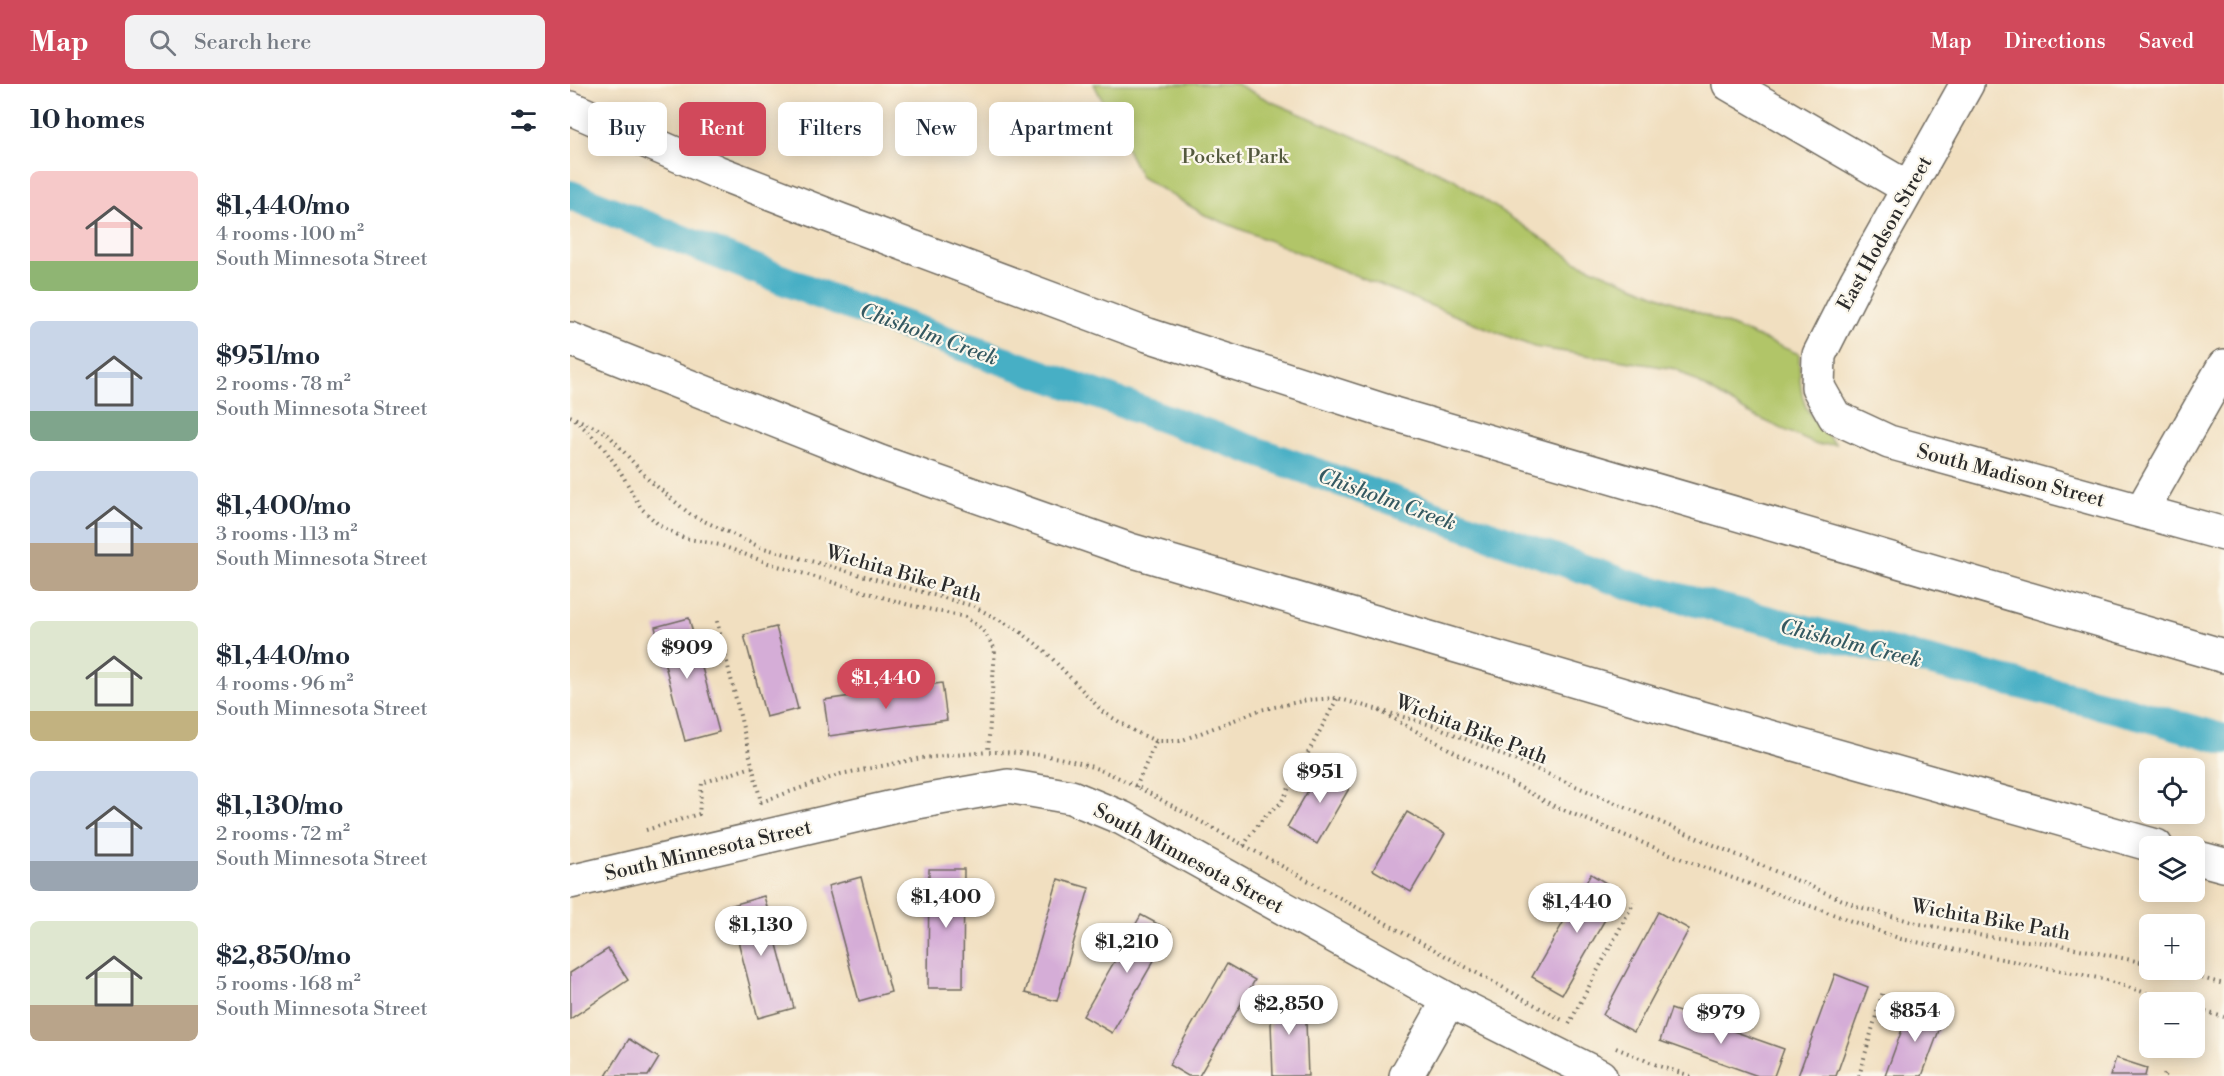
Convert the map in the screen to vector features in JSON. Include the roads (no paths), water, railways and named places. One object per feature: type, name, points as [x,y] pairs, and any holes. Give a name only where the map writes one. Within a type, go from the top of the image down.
[{"type":"main road","points":[[1729,84],[1908,188]]},
{"type":"main road","name":"East Hodson Street","points":[[1818,387],[1819,355],[1857,280],[1967,84]]},
{"type":"main road","points":[[570,108],[717,172],[1148,335],[1394,414],[2224,656]]},
{"type":"main road","points":[[570,339],[880,462],[1130,550],[1706,719],[2139,841]]},
{"type":"main road","points":[[2142,510],[2224,366]]},
{"type":"main road","name":"South Madison Street","points":[[1818,387],[1835,417],[1889,442],[2224,534]]},
{"type":"main road","name":"South Minnesota Street","points":[[570,882],[906,804],[1008,786],[1071,796],[1122,818],[1449,1000],[1600,1076]]},
{"type":"main road","points":[[2205,860],[2224,865]]},
{"type":"main road","points":[[1406,1076],[1449,1000]]},
{"type":"waterway","name":"Chisholm Creek","points":[[570,195],[831,299],[1629,585],[2145,716],[2224,739]]},
{"type":"park label","name":"Pocket Park","points":[[1235,156]]}]
